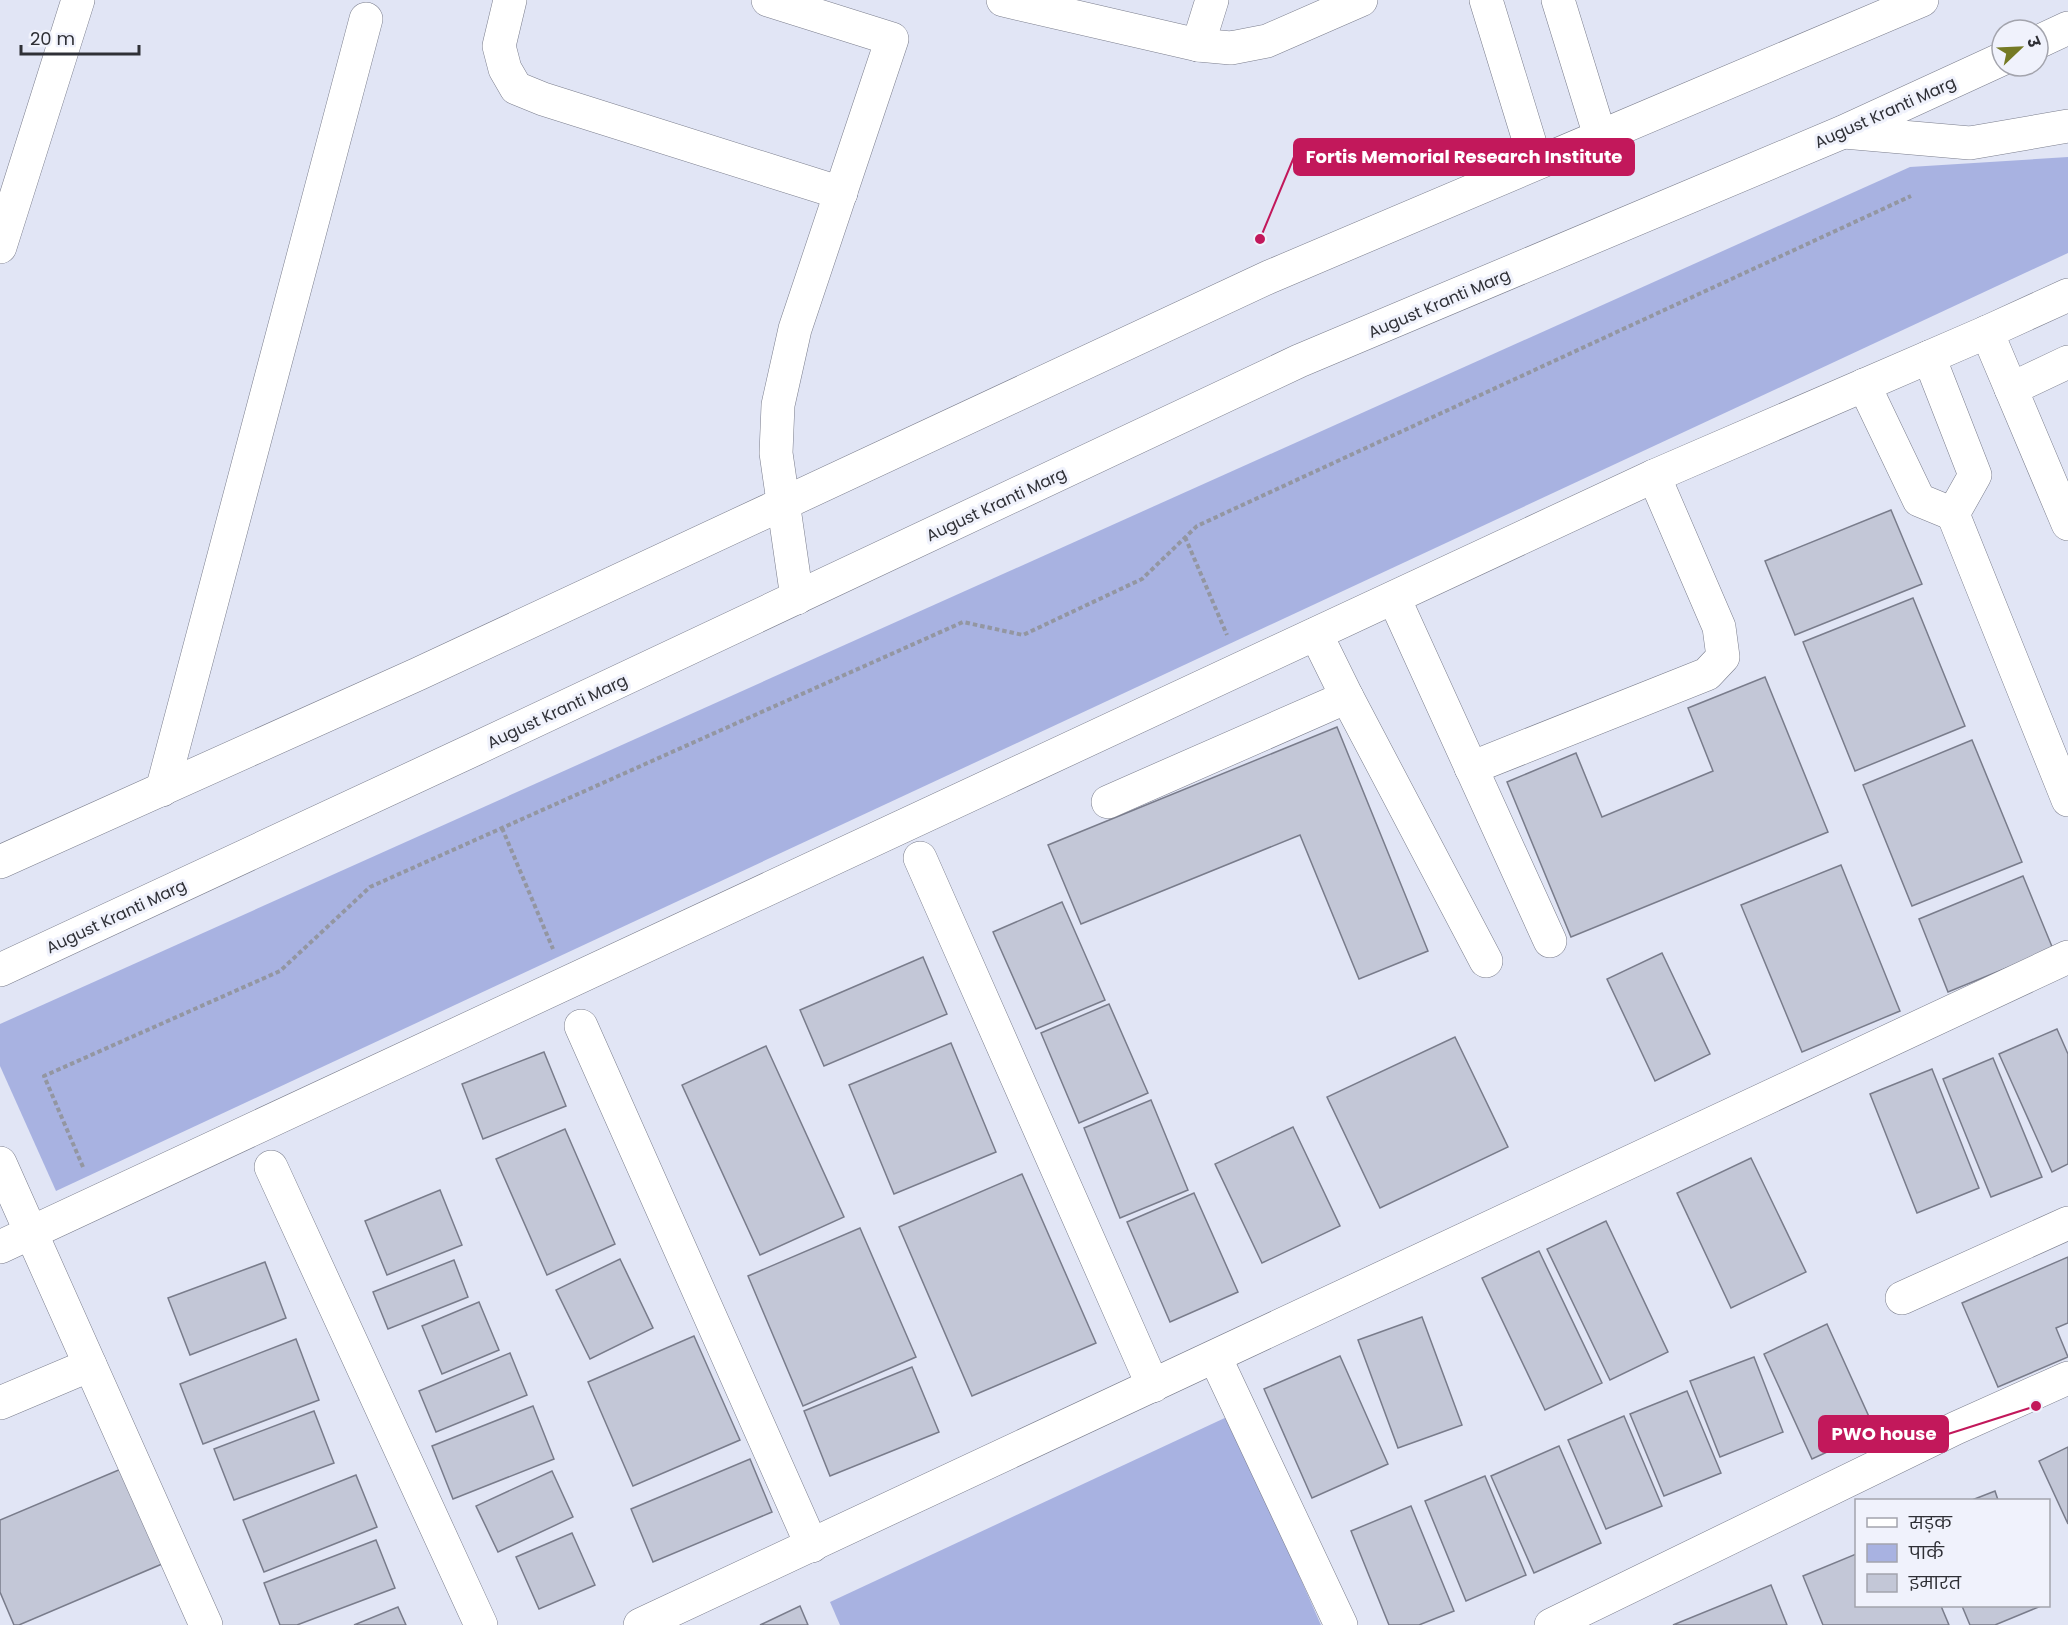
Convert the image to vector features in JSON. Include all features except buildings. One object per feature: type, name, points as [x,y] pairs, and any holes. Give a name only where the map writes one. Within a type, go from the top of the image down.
[{"type":"street","points":[[0,245],[78,0]]},
{"type":"street","points":[[510,0],[499,46],[505,69],[516,88],[543,99],[841,193]]},
{"type":"street","points":[[768,0],[892,39],[795,329],[778,405],[776,453],[797,598]]},
{"type":"street","points":[[1003,0],[1198,45],[1231,48],[1267,41],[1361,0]]},
{"type":"street","points":[[1198,45],[1212,0]]},
{"type":"street","points":[[1486,0],[1536,163]]},
{"type":"street","points":[[1558,0],[1600,136]]},
{"type":"street","points":[[0,862],[418,674],[1269,277],[1922,0]]},
{"type":"street","points":[[162,790],[366,19]]},
{"type":"street","points":[[2050,36],[2068,28]]},
{"type":"street","name":"August Kranti Marg","points":[[0,970],[1299,361],[1843,132],[1990,64]]},
{"type":"street","points":[[1843,132],[1970,143],[2068,126]]},
{"type":"street","points":[[0,1247],[1654,476],[2068,295]]},
{"type":"street","points":[[1987,332],[2068,524]]},
{"type":"street","points":[[1929,357],[1975,475],[1953,514]]},
{"type":"street","points":[[2011,389],[2068,362]]},
{"type":"street","points":[[1864,385],[1919,500],[1953,514],[2068,800]]},
{"type":"street","points":[[1472,768],[1707,674],[1723,657],[1719,627],[1654,476]]},
{"type":"street","points":[[1394,598],[1550,941]]},
{"type":"street","points":[[1316,634],[1486,961]]},
{"type":"street","points":[[1108,802],[1347,697]]},
{"type":"street","points":[[920,858],[1153,1386]]},
{"type":"street","points":[[640,1625],[2068,957]]},
{"type":"street","points":[[581,1026],[812,1546]]},
{"type":"street","points":[[0,1163],[206,1625]]},
{"type":"street","points":[[271,1167],[481,1625]]},
{"type":"street","points":[[1902,1298],[2068,1223]]},
{"type":"street","points":[[1215,1357],[1341,1625]]},
{"type":"street","points":[[0,1403],[90,1365]]},
{"type":"street","points":[[1551,1625],[1956,1428],[2068,1378]]},
{"type":"path","points":[[98,1202],[44,1076],[280,971],[370,887],[963,622],[1023,635],[1142,579],[1197,526],[1911,196]]},
{"type":"path","points":[[1185,537],[1241,669]]},
{"type":"path","points":[[502,828],[568,983]]},
{"type":"green space","points":[[2068,157],[2068,253],[56,1191],[0,1066],[0,1024],[1910,167]]},
{"type":"green space","points":[[1229,1416],[1321,1625],[840,1625],[830,1602]]},
{"type":"place","name":"Fortis Memorial Research Institute","points":[[1260,239]]},
{"type":"place","name":"PWO house","points":[[2036,1406]]}]
